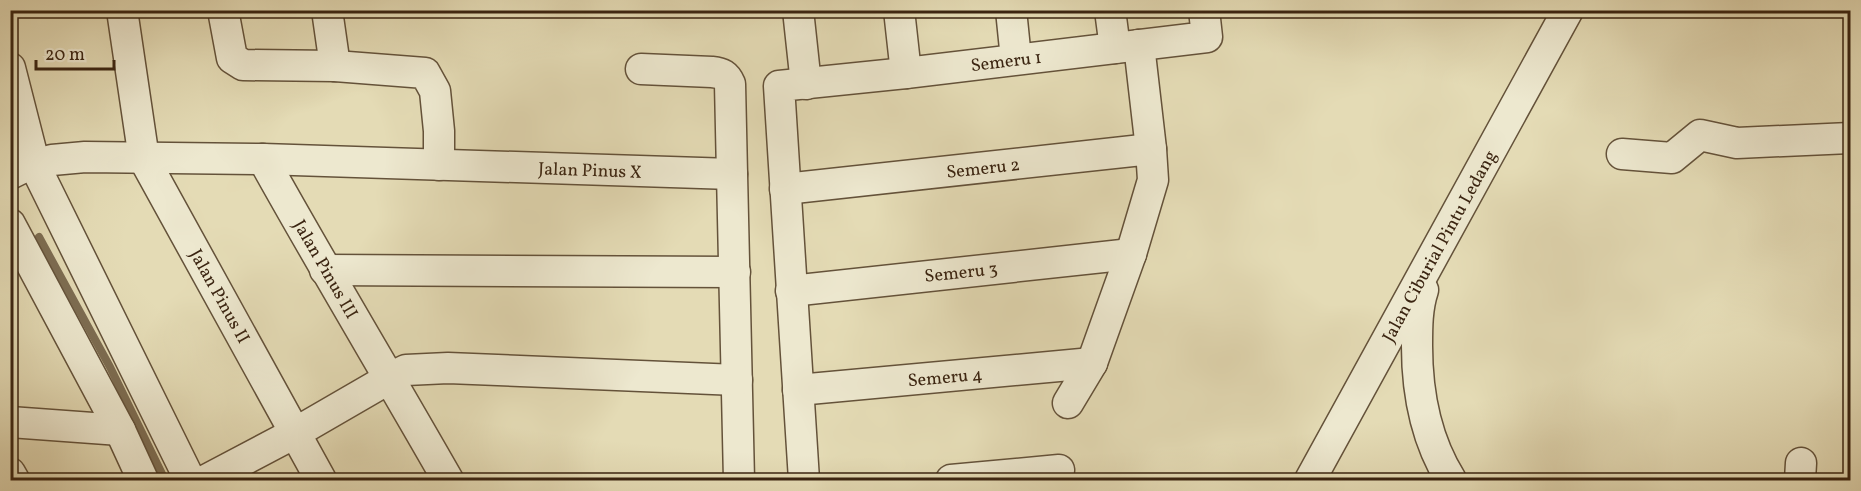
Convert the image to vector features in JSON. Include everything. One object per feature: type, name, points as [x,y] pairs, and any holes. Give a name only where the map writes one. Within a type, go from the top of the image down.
[{"type":"street","points":[[122,10],[144,159]]},
{"type":"street","points":[[223,10],[232,58],[243,65],[335,66],[425,74],[435,91],[439,130],[439,165]]},
{"type":"street","points":[[327,10],[335,66]]},
{"type":"street","points":[[798,10],[806,84]]},
{"type":"street","points":[[899,10],[906,74]]},
{"type":"street","points":[[1011,10],[1016,59]]},
{"type":"street","points":[[1068,402],[1092,363],[1131,254],[1153,180],[1150,149],[1127,46],[1110,10]]},
{"type":"street","name":"Jalan Ciburial Pintu Ledang","points":[[1310,480],[1568,10]]},
{"type":"street","name":"Semeru 1","points":[[785,189],[779,86],[906,74],[1127,46],[1206,24]]},
{"type":"street","points":[[10,68],[22,169],[190,480]]},
{"type":"street","points":[[641,69],[721,73],[727,77],[730,84],[739,480]]},
{"type":"street","points":[[1622,154],[1672,158],[1700,135],[1737,143],[1851,138]]},
{"type":"street","name":"Semeru 2","points":[[785,189],[1150,149]]},
{"type":"street","name":"Jalan Pinus X","points":[[22,169],[68,157],[263,159],[732,174]]},
{"type":"street","name":"Jalan Pinus II","points":[[144,159],[321,480]]},
{"type":"street","name":"Jalan Pinus III","points":[[263,159],[448,480]]},
{"type":"street","points":[[785,189],[804,480]]},
{"type":"street","points":[[10,224],[120,430],[143,480]]},
{"type":"street","points":[[1438,248],[1418,305],[1417,375],[1423,410],[1435,447],[1451,480]]},
{"type":"street","name":"Semeru 3","points":[[791,291],[1131,254]]},
{"type":"street","points":[[325,270],[735,272]]},
{"type":"street","name":"Semeru 4","points":[[798,390],[1092,363]]},
{"type":"street","points":[[206,480],[296,433],[406,370],[448,368],[737,380]]},
{"type":"street","points":[[10,422],[120,430]]},
{"type":"street","points":[[951,480],[1059,470]]},
{"type":"street","points":[[10,473],[14,480]]},
{"type":"building","points":[[1408,475],[1417,480],[1404,480]]},
{"type":"waterway","points":[[39,237],[110,367],[165,480]]}]
